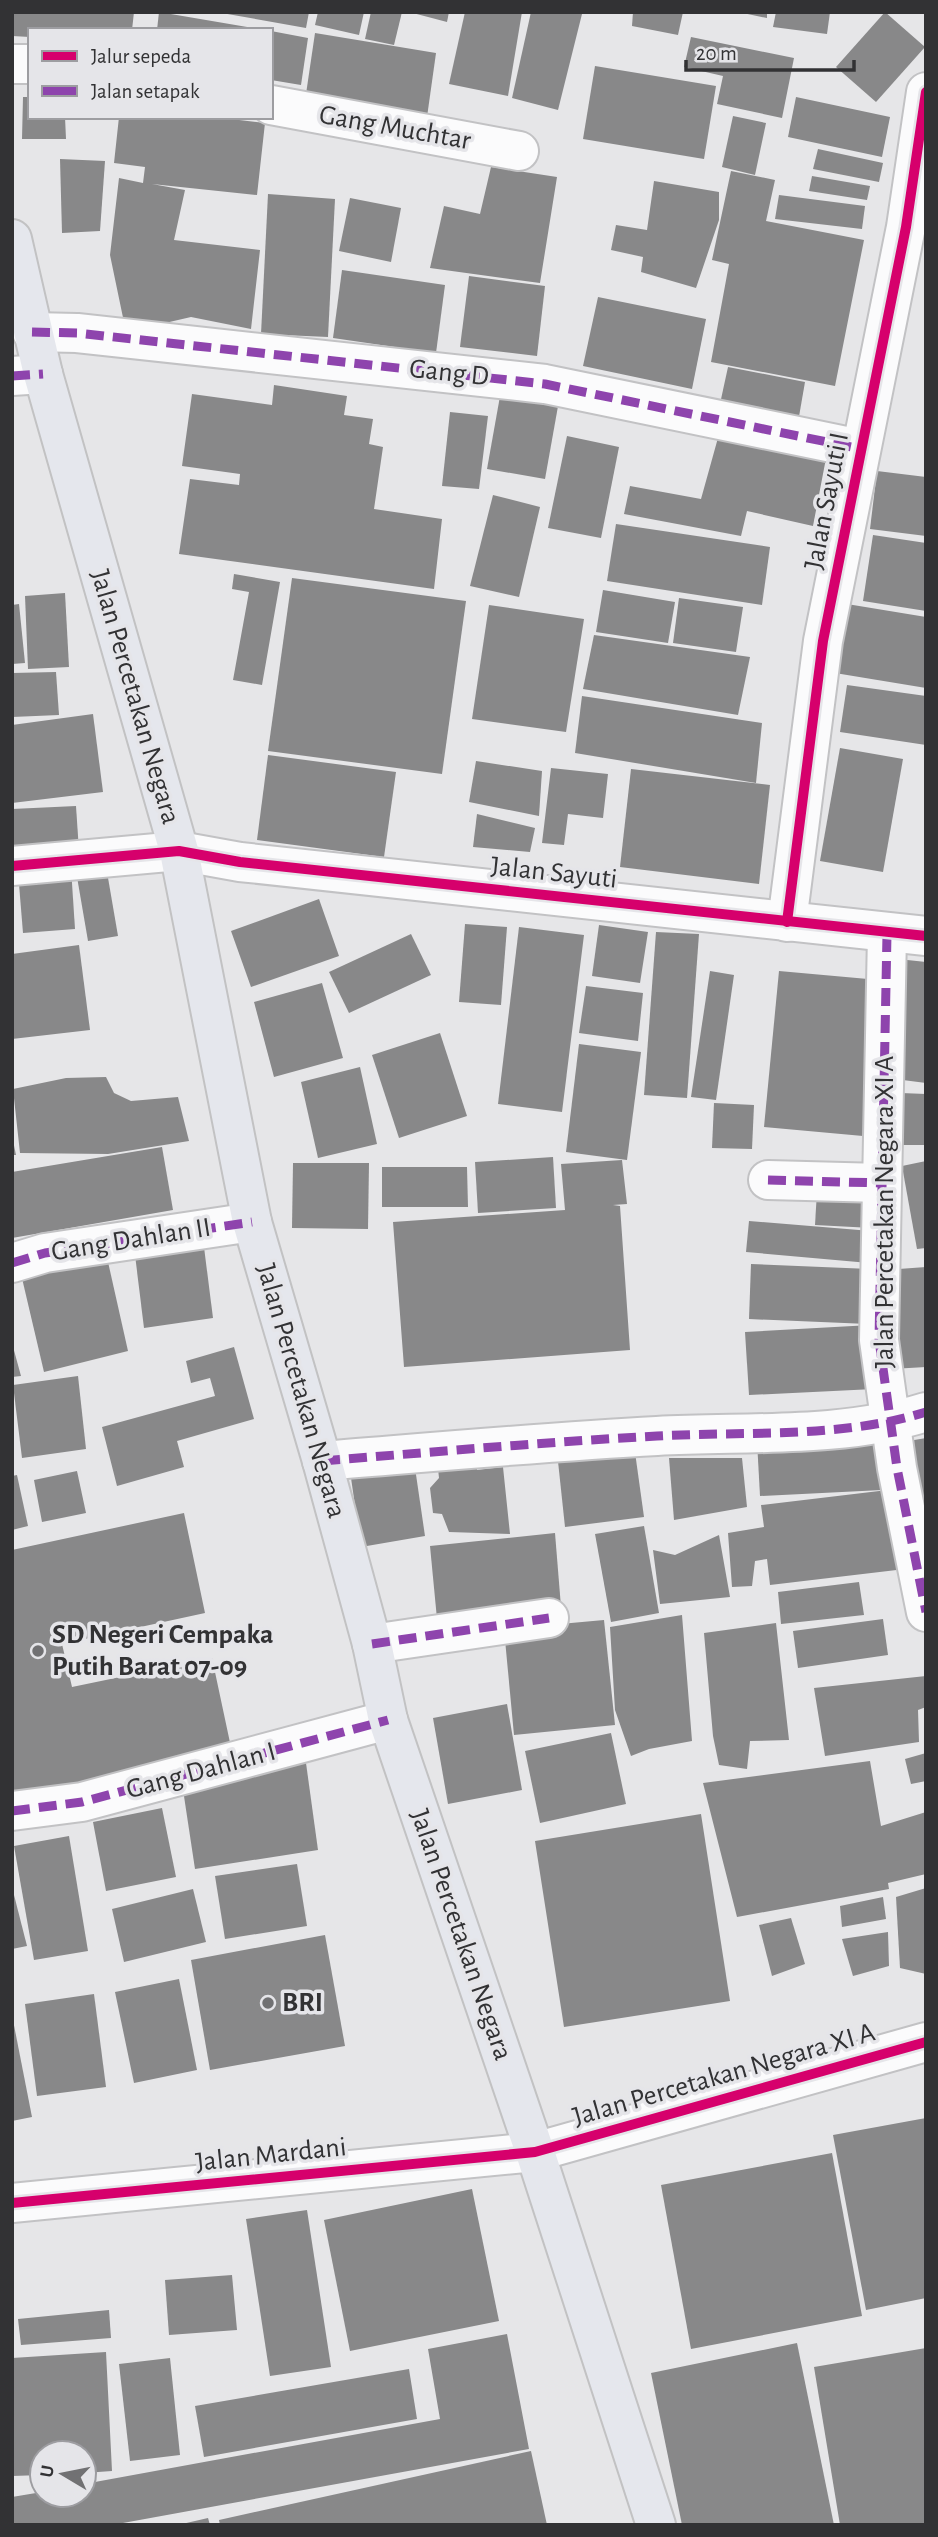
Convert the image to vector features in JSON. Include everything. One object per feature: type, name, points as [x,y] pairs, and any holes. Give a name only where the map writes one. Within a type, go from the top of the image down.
[{"type":"main road","name":"Jalan Percetakan Negara","points":[[12,239],[32,332],[28,375],[179,851],[252,1222],[372,1644],[387,1720],[535,2152],[656,2525]]},
{"type":"street","name":"Jalan Sayuti I","points":[[787,922],[823,641],[906,227],[926,92]]},
{"type":"street","name":"Gang Muchtar","points":[[273,105],[519,151]]},
{"type":"street","name":"Gang D","points":[[32,332],[78,333],[520,381],[861,449]]},
{"type":"street","name":"Jalan Sayuti","points":[[12,866],[179,851],[240,862],[887,934],[926,936]]},
{"type":"street","name":"Jalan Percetakan Negara XI A","points":[[887,934],[879,1340],[890,1423],[926,1612]]},
{"type":"street","points":[[768,1180],[882,1183]]},
{"type":"street","name":"Gang Dahlan II","points":[[12,1264],[45,1253],[252,1222]]},
{"type":"street","points":[[322,1461],[660,1436],[723,1436],[890,1423],[926,1412]]},
{"type":"street","points":[[372,1644],[549,1618]]},
{"type":"street","name":"Gang Dahlan I","points":[[12,1811],[82,1802],[387,1720]]},
{"type":"street","name":"Jalan Percetakan Negara XI A","points":[[535,2152],[926,2042]]},
{"type":"street","name":"Jalan Mardani","points":[[12,2203],[535,2152]]},
{"type":"building","points":[[12,12],[134,12],[132,28],[28,28],[28,37],[12,36]]},
{"type":"building","points":[[159,12],[253,28],[157,28]]},
{"type":"building","points":[[216,12],[309,12],[306,28]]},
{"type":"building","points":[[318,12],[364,12],[359,35],[315,25]]},
{"type":"building","points":[[371,12],[402,12],[394,45],[365,39]]},
{"type":"building","points":[[409,12],[449,12],[447,22]]},
{"type":"building","points":[[465,12],[522,12],[508,96],[449,84]]},
{"type":"building","points":[[531,12],[582,14],[558,110],[512,98]]},
{"type":"building","points":[[633,12],[683,12],[678,35],[632,26]]},
{"type":"building","points":[[738,12],[767,12],[767,18]]},
{"type":"building","points":[[776,12],[830,12],[827,34],[773,27]]},
{"type":"building","points":[[885,12],[925,47],[876,102],[836,67]]},
{"type":"building","points":[[273,31],[308,38],[301,85],[273,80]]},
{"type":"building","points":[[315,33],[436,53],[427,117],[306,94]]},
{"type":"building","points":[[691,37],[794,58],[782,118],[717,104],[723,76],[684,67]]},
{"type":"building","points":[[595,66],[716,86],[704,159],[583,139]]},
{"type":"building","points":[[23,97],[28,97],[28,119],[65,119],[66,139],[22,139]]},
{"type":"building","points":[[796,97],[890,117],[882,157],[788,137]]},
{"type":"building","points":[[733,116],[766,123],[755,175],[722,167]]},
{"type":"building","points":[[119,119],[231,119],[265,123],[257,195],[152,184],[185,190],[174,240],[260,250],[251,329],[191,317],[126,332],[110,255],[119,178],[143,183],[145,167],[114,163]]},
{"type":"building","points":[[818,149],[883,163],[879,182],[813,169]]},
{"type":"building","points":[[60,159],[105,161],[100,231],[62,233]]},
{"type":"building","points":[[491,167],[557,177],[540,283],[430,268],[444,206],[480,214]]},
{"type":"building","points":[[731,171],[775,180],[766,221],[864,240],[835,386],[711,362],[729,264],[712,260]]},
{"type":"building","points":[[812,176],[870,186],[867,200],[809,191]]},
{"type":"building","points":[[654,181],[719,192],[719,220],[696,288],[641,272],[643,257],[611,250],[616,225],[647,230]]},
{"type":"building","points":[[268,194],[335,199],[328,337],[261,334]]},
{"type":"building","points":[[779,195],[865,206],[862,229],[775,219]]},
{"type":"building","points":[[350,198],[401,208],[391,262],[339,251]]},
{"type":"building","points":[[342,270],[445,285],[436,353],[333,338]]},
{"type":"building","points":[[469,276],[545,286],[537,356],[460,347]]},
{"type":"building","points":[[598,297],[706,319],[692,389],[583,366]]},
{"type":"building","points":[[728,367],[805,382],[797,428],[718,413]]},
{"type":"building","points":[[274,385],[347,396],[344,415],[373,419],[369,444],[383,447],[374,509],[442,519],[434,589],[179,554],[190,479],[239,485],[240,474],[182,466],[192,394],[272,405]]},
{"type":"building","points":[[502,385],[560,395],[545,479],[487,469]]},
{"type":"building","points":[[450,412],[488,416],[479,489],[442,486]]},
{"type":"building","points":[[721,427],[828,448],[813,526],[747,511],[741,536],[624,514],[630,486],[701,499]]},
{"type":"building","points":[[567,436],[619,447],[601,538],[548,528]]},
{"type":"building","points":[[877,471],[926,477],[926,536],[870,529]]},
{"type":"building","points":[[493,495],[540,507],[519,597],[470,586]]},
{"type":"building","points":[[616,524],[770,547],[762,605],[607,581]]},
{"type":"building","points":[[873,535],[926,543],[926,611],[863,601]]},
{"type":"building","points":[[234,574],[280,582],[262,685],[233,680],[249,592],[232,589]]},
{"type":"building","points":[[292,578],[466,601],[442,774],[268,751]]},
{"type":"building","points":[[603,590],[675,602],[668,643],[596,632]]},
{"type":"building","points":[[65,593],[69,667],[28,669],[25,596]]},
{"type":"building","points":[[679,598],[743,607],[736,652],[673,643]]},
{"type":"building","points":[[19,604],[25,663],[12,664],[12,605]]},
{"type":"building","points":[[847,604],[926,617],[926,688],[835,673]]},
{"type":"building","points":[[489,605],[584,619],[566,732],[472,719]]},
{"type":"building","points":[[594,635],[750,657],[738,715],[583,689]]},
{"type":"building","points":[[56,672],[59,715],[12,717],[12,673]]},
{"type":"building","points":[[847,685],[926,696],[926,745],[840,732]]},
{"type":"building","points":[[582,696],[762,723],[756,783],[575,753]]},
{"type":"building","points":[[93,714],[103,792],[12,803],[12,725]]},
{"type":"building","points":[[840,748],[903,759],[883,872],[820,861]]},
{"type":"building","points":[[268,755],[396,772],[384,857],[257,840]]},
{"type":"building","points":[[476,761],[542,771],[539,816],[469,802]]},
{"type":"building","points":[[551,768],[608,774],[603,818],[568,814],[564,845],[542,843]]},
{"type":"building","points":[[631,769],[770,785],[759,884],[620,867]]},
{"type":"building","points":[[76,806],[79,851],[12,855],[12,809]]},
{"type":"building","points":[[477,814],[535,828],[530,852],[473,847]]},
{"type":"building","points":[[71,868],[75,929],[23,933],[18,872]]},
{"type":"building","points":[[107,872],[118,936],[88,941],[77,877]]},
{"type":"building","points":[[319,899],[339,956],[251,987],[231,931]]},
{"type":"building","points":[[465,924],[507,927],[501,1005],[459,1002]]},
{"type":"building","points":[[599,925],[648,932],[640,983],[592,976]]},
{"type":"building","points":[[519,927],[584,935],[562,1112],[498,1104]]},
{"type":"building","points":[[656,932],[699,934],[687,1098],[644,1095]]},
{"type":"building","points":[[411,934],[431,975],[349,1013],[329,972]]},
{"type":"building","points":[[79,945],[90,1030],[12,1039],[12,954]]},
{"type":"building","points":[[898,959],[926,962],[926,1083],[895,1079]]},
{"type":"building","points":[[710,971],[734,975],[716,1100],[691,1097]]},
{"type":"building","points":[[779,971],[879,980],[863,1136],[764,1127]]},
{"type":"building","points":[[322,983],[343,1058],[274,1077],[254,1002]]},
{"type":"building","points":[[586,986],[643,993],[638,1041],[579,1033]]},
{"type":"building","points":[[440,1033],[467,1116],[399,1138],[372,1055]]},
{"type":"building","points":[[579,1044],[641,1052],[627,1160],[566,1152]]},
{"type":"building","points":[[360,1067],[377,1144],[318,1158],[301,1082]]},
{"type":"building","points":[[106,1077],[114,1093],[131,1101],[178,1097],[189,1141],[108,1154],[20,1153],[13,1089],[66,1078]]},
{"type":"building","points":[[901,1093],[926,1094],[926,1145],[900,1145]]},
{"type":"building","points":[[714,1103],[754,1105],[752,1149],[712,1148]]},
{"type":"building","points":[[12,1136],[16,1155],[12,1155]]},
{"type":"building","points":[[162,1147],[173,1210],[12,1238],[12,1172]]},
{"type":"building","points":[[553,1157],[556,1208],[478,1213],[475,1162]]},
{"type":"building","points":[[622,1160],[627,1204],[613,1205],[620,1206],[630,1350],[404,1367],[393,1222],[565,1210],[561,1164]]},
{"type":"building","points":[[926,1161],[926,1248],[917,1249],[902,1166]]},
{"type":"building","points":[[293,1163],[369,1163],[368,1229],[292,1228]]},
{"type":"building","points":[[382,1167],[467,1167],[468,1207],[382,1207]]},
{"type":"building","points":[[817,1191],[874,1194],[872,1228],[815,1225]]},
{"type":"building","points":[[749,1221],[871,1231],[869,1263],[746,1252]]},
{"type":"building","points":[[204,1247],[213,1318],[144,1328],[135,1255]]},
{"type":"building","points":[[106,1253],[128,1351],[44,1372],[21,1274]]},
{"type":"building","points":[[751,1264],[870,1269],[868,1324],[749,1319]]},
{"type":"building","points":[[926,1267],[926,1367],[892,1369],[885,1270]]},
{"type":"building","points":[[871,1325],[874,1389],[749,1395],[745,1332]]},
{"type":"building","points":[[12,1343],[21,1376],[12,1377]]},
{"type":"building","points":[[234,1347],[254,1419],[177,1441],[184,1467],[117,1486],[102,1427],[215,1396],[210,1378],[191,1383],[186,1361]]},
{"type":"building","points":[[78,1376],[86,1449],[22,1458],[13,1385]]},
{"type":"building","points":[[876,1433],[882,1490],[760,1496],[757,1441]]},
{"type":"building","points":[[926,1438],[926,1511],[912,1514],[897,1443]]},
{"type":"building","points":[[634,1445],[644,1517],[565,1527],[557,1452]]},
{"type":"building","points":[[476,1455],[477,1470],[503,1467],[510,1534],[449,1532],[442,1514],[433,1513],[430,1488],[439,1478],[437,1459]]},
{"type":"building","points":[[669,1458],[742,1458],[747,1507],[674,1520]]},
{"type":"building","points":[[414,1461],[425,1536],[361,1547],[350,1471]]},
{"type":"building","points":[[77,1471],[86,1513],[42,1522],[34,1480]]},
{"type":"building","points":[[17,1475],[28,1526],[12,1530],[12,1476]]},
{"type":"building","points":[[896,1489],[905,1569],[770,1585],[767,1559],[755,1561],[752,1586],[732,1587],[728,1533],[764,1527],[761,1505]]},
{"type":"building","name":"SD Negeri Cempaka Putih Barat 07-09","points":[[184,1513],[205,1613],[62,1644],[72,1687],[212,1658],[232,1752],[12,1798],[12,1550]]},
{"type":"building","points":[[644,1526],[659,1613],[611,1622],[595,1534]]},
{"type":"building","points":[[555,1533],[561,1607],[437,1619],[430,1546]]},
{"type":"building","points":[[719,1535],[730,1597],[660,1604],[653,1550],[675,1555]]},
{"type":"building","points":[[859,1582],[864,1615],[781,1624],[778,1592]]},
{"type":"building","points":[[682,1615],[692,1741],[649,1749],[631,1756],[615,1710],[610,1627]]},
{"type":"building","points":[[883,1619],[888,1655],[798,1668],[793,1631]]},
{"type":"building","points":[[604,1620],[615,1725],[514,1735],[504,1629]]},
{"type":"building","points":[[776,1623],[789,1740],[750,1741],[747,1769],[719,1765],[713,1736],[704,1633]]},
{"type":"building","points":[[926,1676],[926,1707],[918,1710],[919,1742],[825,1756],[814,1688]]},
{"type":"building","points":[[507,1704],[522,1790],[448,1804],[433,1718]]},
{"type":"building","points":[[611,1733],[626,1804],[540,1823],[525,1751]]},
{"type":"building","points":[[926,1753],[926,1781],[911,1784],[905,1759]]},
{"type":"building","points":[[870,1761],[881,1826],[926,1812],[926,1874],[888,1883],[889,1889],[737,1917],[703,1783]]},
{"type":"building","points":[[306,1763],[318,1850],[195,1869],[182,1783]]},
{"type":"building","points":[[162,1808],[176,1877],[106,1891],[93,1822]]},
{"type":"building","points":[[701,1814],[730,2001],[564,2027],[535,1841]]},
{"type":"building","points":[[69,1836],[88,1951],[34,1960],[14,1846]]},
{"type":"building","points":[[297,1864],[307,1926],[225,1939],[215,1876]]},
{"type":"building","points":[[926,1888],[926,1974],[900,1968],[896,1897]]},
{"type":"building","points":[[193,1889],[206,1942],[124,1962],[112,1909]]},
{"type":"building","points":[[12,1892],[27,1946],[12,1949]]},
{"type":"building","points":[[883,1897],[886,1919],[842,1927],[840,1906]]},
{"type":"building","points":[[791,1918],[805,1964],[772,1976],[759,1925]]},
{"type":"building","points":[[888,1932],[889,1966],[853,1976],[842,1939]]},
{"type":"building","name":"BRI","points":[[325,1935],[345,2046],[210,2070],[191,1960]]},
{"type":"building","points":[[179,1979],[197,2070],[134,2083],[115,1992]]},
{"type":"building","points":[[94,1994],[106,2087],[37,2096],[25,2004]]},
{"type":"building","points":[[12,2015],[32,2117],[12,2121]]},
{"type":"building","points":[[926,2118],[926,2298],[866,2310],[833,2135]]},
{"type":"building","points":[[832,2153],[862,2316],[691,2349],[661,2185]]},
{"type":"building","points":[[472,2189],[499,2321],[350,2351],[324,2220]]},
{"type":"building","points":[[307,2210],[331,2367],[270,2376],[246,2219]]},
{"type":"building","points":[[232,2275],[237,2330],[169,2335],[165,2280]]},
{"type":"building","points":[[109,2310],[111,2338],[21,2345],[18,2319]]},
{"type":"building","points":[[507,2334],[529,2449],[112,2525],[12,2525],[12,2497],[28,2494],[28,2509],[98,2509],[98,2481],[440,2419],[428,2349]]},
{"type":"building","points":[[797,2343],[834,2525],[682,2525],[651,2373]]},
{"type":"building","points":[[926,2348],[926,2525],[840,2525],[814,2367]]},
{"type":"building","points":[[106,2352],[112,2471],[98,2472],[98,2439],[28,2439],[28,2475],[12,2476],[12,2358]]},
{"type":"building","points":[[170,2358],[180,2455],[130,2461],[119,2364]]},
{"type":"building","points":[[409,2369],[417,2419],[204,2457],[195,2406]]},
{"type":"building","points":[[531,2451],[547,2525],[220,2525],[219,2520]]},
{"type":"building","points":[[208,2518],[210,2525],[182,2525],[182,2524]]},
{"type":"marked path","points":[[32,332],[77,333],[545,384],[861,449]]},
{"type":"marked path","points":[[12,376],[43,374]]},
{"type":"marked path","points":[[887,934],[879,1340],[897,1468],[926,1612]]},
{"type":"marked path","points":[[768,1180],[882,1183]]},
{"type":"marked path","points":[[12,1263],[45,1253],[252,1222]]},
{"type":"marked path","points":[[322,1461],[615,1438],[826,1430],[893,1421],[926,1412]]},
{"type":"marked path","points":[[372,1644],[549,1618]]},
{"type":"marked path","points":[[12,1811],[82,1802],[388,1720]]},
{"type":"cycle path","points":[[787,922],[823,641],[906,227],[926,92]]},
{"type":"cycle path","points":[[12,866],[179,851],[240,862],[926,936]]},
{"type":"cycle path","points":[[12,2203],[535,2152],[926,2042]]},
{"type":"place","name":"SD Negeri Cempaka Putih Barat 07-09","points":[[38,1651]]},
{"type":"place","name":"BRI","points":[[268,2003]]}]
